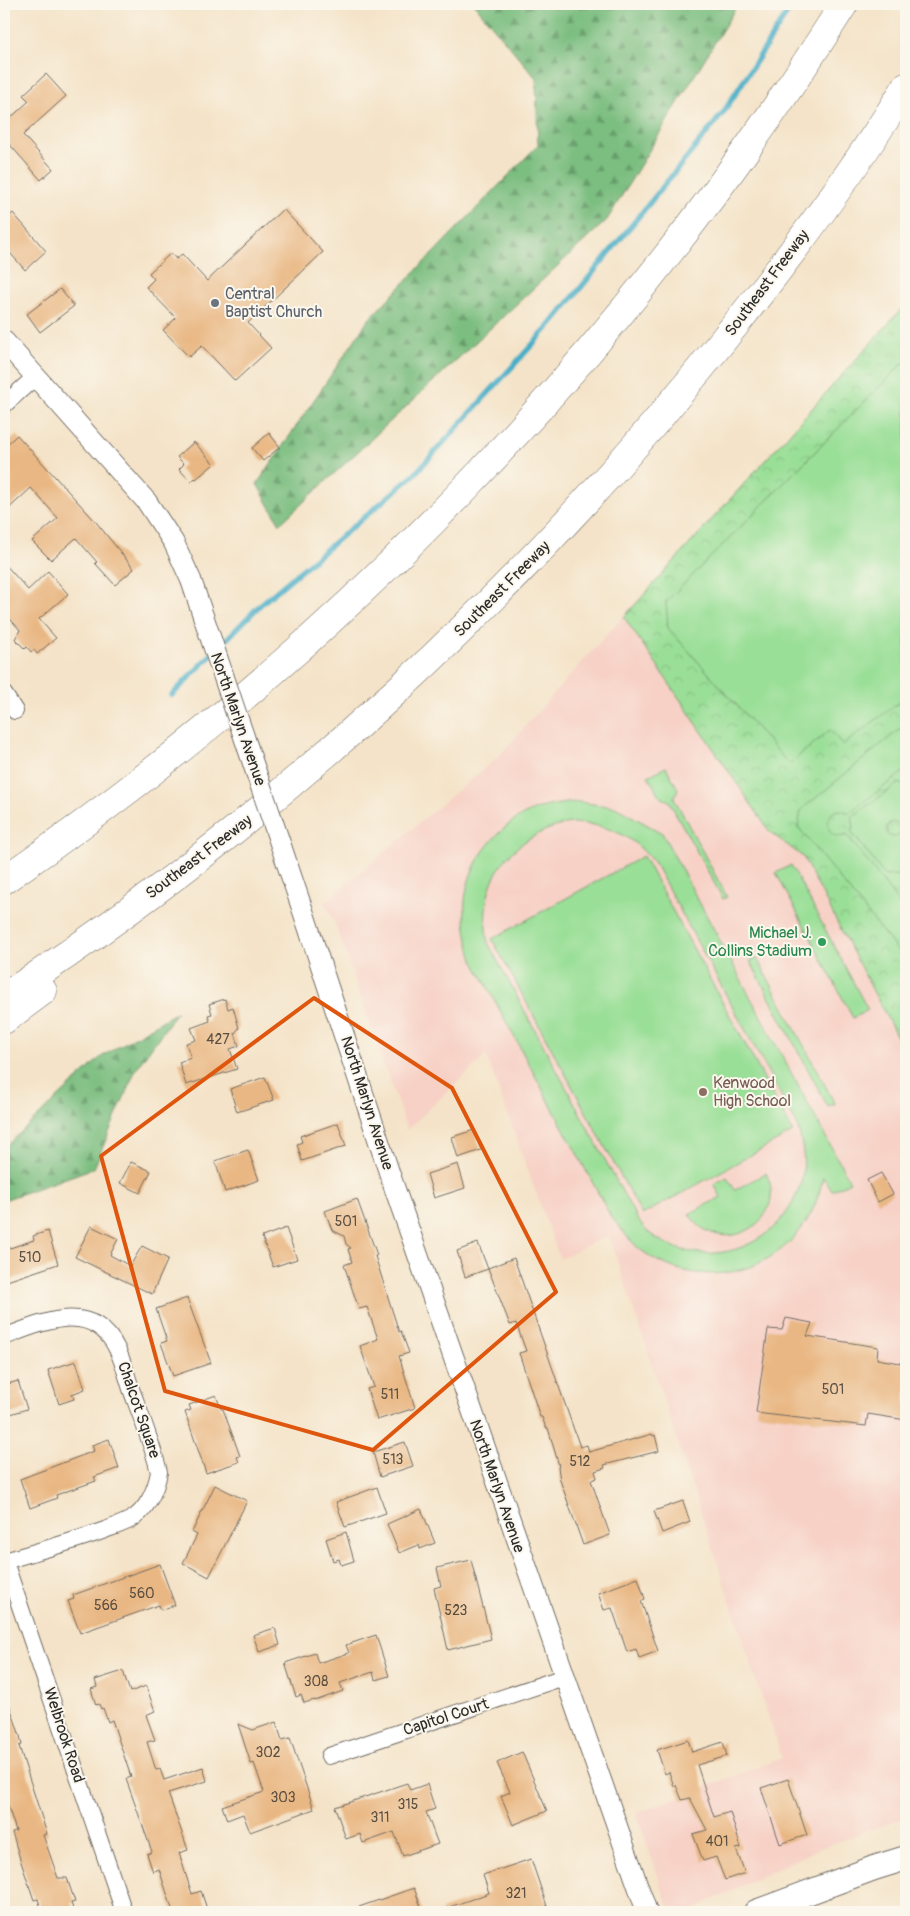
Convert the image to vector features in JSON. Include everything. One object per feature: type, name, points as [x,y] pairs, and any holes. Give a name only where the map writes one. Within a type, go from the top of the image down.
[{"type":"highway","points":[[4,880],[98,812],[216,720],[317,632],[402,552],[483,471],[632,298],[699,214],[763,127],[844,4]]},
{"type":"highway","name":"Southeast Freeway","points":[[4,997],[164,884],[255,814],[388,700],[473,619],[554,536],[631,452],[709,358],[778,271],[906,87]]},
{"type":"highway","points":[[4,867],[95,808],[216,720]]},
{"type":"highway","points":[[4,1020],[51,985],[168,890],[255,814]]},
{"type":"main road","points":[[756,1912],[906,1858]]},
{"type":"street","name":"North Marlyn Avenue","points":[[4,341],[147,502],[174,543],[191,580],[390,1175],[647,1912]]},
{"type":"street","points":[[4,405],[35,377]]},
{"type":"street","points":[[4,694],[15,711]]},
{"type":"street","name":"Chalcot Square","points":[[4,1338],[60,1318],[75,1318],[88,1321],[104,1330],[118,1350],[159,1472],[157,1484],[151,1496],[143,1508],[131,1520],[90,1535],[4,1560]]},
{"type":"street","name":"Welbrook Road","points":[[4,1560],[124,1912]]},
{"type":"street","name":"Capitol Court","points":[[329,1756],[564,1677]]},
{"type":"highlighted area","points":[[314,998],[452,1088],[556,1292],[373,1450],[165,1391],[101,1156]]},
{"type":"shaded area","name":"Kenwood High School","points":[[906,304],[906,1817],[817,1849],[688,1912],[668,1905],[636,1813],[782,1758],[609,1235],[560,1259],[486,1055],[407,1130],[336,926],[324,903],[499,756]]},
{"type":"green space","points":[[474,4],[738,4],[607,220],[280,524],[257,484],[369,319],[538,145],[536,78]]},
{"type":"green space","points":[[906,304],[906,1054],[803,857],[770,832],[624,617]]},
{"type":"green space","points":[[906,360],[906,697],[843,745],[830,730],[789,764],[668,628],[666,602]]},
{"type":"green space","points":[[906,724],[906,770],[849,813],[840,810],[834,812],[828,822],[832,834],[838,836],[847,835],[906,912],[906,961],[798,827],[801,810]]},
{"type":"green space","points":[[666,767],[678,789],[674,798],[727,897],[723,899],[669,801],[660,797],[648,776]]},
{"type":"green space","points":[[899,783],[906,786],[906,869],[899,875],[885,876],[851,831],[854,826],[852,817]],"holes":[[[893,822],[899,824],[901,834],[895,837],[889,836],[887,826]]]},
{"type":"green space","points":[[579,802],[615,807],[662,833],[850,1182],[832,1191],[823,1177],[813,1209],[797,1234],[779,1251],[758,1264],[735,1271],[711,1274],[686,1271],[663,1263],[641,1250],[632,1242],[610,1215],[473,960],[466,932],[466,893],[472,872],[484,850],[502,830],[523,815],[556,804]],"holes":[[[570,823],[583,824],[619,833],[639,847],[656,866],[797,1125],[804,1165],[802,1178],[793,1202],[779,1222],[761,1237],[740,1248],[717,1253],[693,1252],[670,1245],[645,1229],[636,1217],[488,943],[487,900],[493,881],[502,865],[514,850],[548,829]]]},
{"type":"green space","points":[[643,856],[793,1132],[642,1215],[492,939]]},
{"type":"green space","name":"Michael J. Collins Stadium","points":[[791,865],[868,1010],[853,1018],[776,873]]},
{"type":"green space","points":[[757,958],[835,1104],[828,1107],[750,961]]},
{"type":"green space","points":[[177,1012],[136,1069],[94,1168],[4,1200],[4,1148],[101,1057]]},
{"type":"green space","points":[[766,1173],[771,1191],[769,1207],[761,1220],[748,1230],[734,1235],[718,1235],[702,1228],[689,1214],[721,1197],[714,1184],[727,1177],[735,1190]]},
{"type":"building","points":[[46,74],[66,96],[23,135],[53,169],[41,180],[4,138],[4,124],[29,101],[23,95]]},
{"type":"building","name":"Central Baptist Church","points":[[283,209],[323,252],[248,323],[271,348],[235,381],[202,346],[189,357],[163,330],[176,318],[146,287],[154,279],[149,273],[171,253],[176,259],[182,254],[207,281]]},
{"type":"building","points":[[13,213],[46,251],[25,270],[4,246],[4,221]]},
{"type":"building","points":[[60,289],[74,306],[40,332],[27,314]]},
{"type":"building","points":[[269,433],[280,447],[263,461],[252,448]]},
{"type":"building","points":[[17,435],[96,522],[134,569],[115,585],[76,538],[51,560],[32,541],[58,518],[31,488],[4,513],[4,447]]},
{"type":"building","points":[[194,442],[214,464],[191,482],[179,469],[184,464],[177,457]]},
{"type":"building","points":[[4,563],[28,590],[48,571],[68,594],[39,619],[56,638],[37,654],[34,650],[31,652],[27,647],[25,649],[15,639],[20,630],[4,612]]},
{"type":"building","points":[[225,999],[228,1009],[233,1007],[239,1028],[235,1033],[239,1046],[230,1049],[237,1069],[186,1085],[179,1062],[191,1058],[186,1043],[196,1040],[191,1028],[210,1021],[208,1015],[212,1014],[209,1004]]},
{"type":"building","points":[[265,1077],[274,1100],[237,1112],[230,1089]]},
{"type":"building","points":[[338,1123],[346,1146],[302,1161],[297,1144],[302,1142],[300,1136]]},
{"type":"building","points":[[474,1130],[481,1150],[458,1158],[452,1137]]},
{"type":"building","points":[[248,1150],[259,1180],[225,1192],[215,1161]]},
{"type":"building","points":[[131,1162],[151,1171],[140,1193],[120,1183]]},
{"type":"building","points":[[458,1164],[465,1188],[434,1198],[427,1174]]},
{"type":"building","points":[[881,1173],[893,1194],[878,1202],[867,1180]]},
{"type":"building","points":[[357,1199],[377,1255],[375,1256],[399,1332],[401,1331],[409,1353],[399,1356],[415,1408],[377,1420],[367,1389],[374,1387],[360,1346],[378,1339],[367,1307],[359,1309],[344,1265],[352,1262],[348,1249],[351,1248],[346,1244],[344,1236],[332,1230],[325,1211]]},
{"type":"building","points":[[91,1226],[118,1239],[110,1255],[130,1266],[142,1246],[168,1259],[152,1294],[75,1257]]},
{"type":"building","points":[[286,1228],[297,1259],[273,1267],[262,1237]]},
{"type":"building","points":[[48,1231],[58,1264],[4,1282],[4,1250],[34,1240],[33,1236]]},
{"type":"building","points":[[478,1243],[488,1269],[465,1277],[457,1251]]},
{"type":"building","points":[[514,1258],[580,1447],[587,1445],[589,1452],[652,1434],[653,1436],[655,1435],[659,1451],[604,1465],[605,1468],[595,1471],[597,1478],[591,1480],[610,1535],[583,1545],[560,1480],[559,1466],[548,1428],[546,1428],[542,1417],[540,1417],[519,1353],[526,1351],[516,1323],[510,1325],[488,1268]]},
{"type":"building","points":[[187,1298],[211,1363],[173,1376],[161,1343],[167,1341],[156,1309]]},
{"type":"building","points":[[786,1318],[812,1323],[807,1336],[878,1347],[877,1359],[906,1364],[906,1420],[868,1414],[866,1426],[756,1413],[768,1329],[782,1330]]},
{"type":"building","points":[[76,1361],[85,1389],[72,1394],[74,1399],[59,1404],[48,1370]]},
{"type":"building","points":[[18,1381],[27,1409],[4,1416],[4,1385]]},
{"type":"building","points":[[216,1395],[240,1456],[237,1457],[239,1462],[206,1473],[185,1412],[191,1410],[189,1405]]},
{"type":"building","points":[[109,1439],[119,1468],[94,1477],[96,1481],[56,1495],[57,1498],[30,1508],[20,1479],[94,1451],[92,1445]]},
{"type":"building","points":[[405,1442],[413,1466],[380,1477],[373,1452]]},
{"type":"building","points":[[215,1485],[247,1501],[209,1577],[183,1563],[197,1535],[192,1532]]},
{"type":"building","points":[[377,1487],[386,1513],[345,1527],[336,1502]]},
{"type":"building","points":[[683,1501],[690,1522],[662,1533],[654,1511]]},
{"type":"building","points":[[421,1509],[435,1543],[420,1549],[419,1545],[399,1553],[387,1524]]},
{"type":"building","points":[[346,1532],[354,1561],[341,1565],[339,1559],[333,1561],[326,1539]]},
{"type":"building","points":[[471,1560],[491,1639],[448,1650],[434,1588],[441,1586],[437,1568]]},
{"type":"building","points":[[160,1564],[175,1605],[161,1610],[159,1605],[80,1633],[68,1601],[74,1599],[73,1595]]},
{"type":"building","points":[[638,1578],[645,1599],[641,1601],[658,1651],[639,1658],[636,1649],[627,1652],[612,1608],[604,1610],[598,1593]]},
{"type":"building","points":[[275,1628],[280,1645],[259,1652],[253,1635]]},
{"type":"building","points":[[376,1635],[389,1676],[375,1680],[373,1672],[340,1683],[343,1691],[315,1701],[304,1703],[301,1695],[296,1697],[285,1663],[315,1653],[318,1663],[349,1653],[346,1645]]},
{"type":"building","points":[[123,1671],[130,1692],[146,1686],[155,1711],[146,1715],[155,1740],[147,1742],[156,1770],[160,1769],[164,1780],[203,1767],[207,1781],[168,1793],[188,1850],[179,1853],[192,1894],[201,1891],[208,1912],[173,1912],[159,1869],[153,1872],[147,1854],[152,1852],[126,1779],[131,1777],[112,1720],[108,1722],[103,1708],[101,1709],[99,1704],[96,1705],[91,1689],[97,1687],[95,1680]]},
{"type":"building","points":[[4,1696],[7,1698],[20,1736],[22,1745],[19,1746],[47,1834],[43,1835],[58,1878],[67,1878],[75,1902],[71,1903],[74,1912],[42,1912],[38,1899],[34,1900],[20,1859],[12,1832],[16,1831],[7,1803],[4,1804]]},
{"type":"building","points":[[276,1722],[282,1740],[290,1738],[314,1809],[250,1832],[243,1814],[227,1820],[222,1806],[264,1792],[254,1763],[251,1764],[238,1724],[253,1730]]},
{"type":"building","points":[[688,1740],[692,1752],[723,1742],[727,1756],[697,1765],[714,1817],[730,1812],[741,1848],[736,1849],[745,1873],[725,1880],[716,1857],[703,1861],[693,1834],[707,1830],[690,1798],[682,1800],[669,1772],[665,1774],[657,1750]]},
{"type":"building","points":[[522,1752],[547,1811],[513,1825],[501,1796],[510,1792],[497,1763]]},
{"type":"building","points":[[788,1779],[807,1835],[780,1844],[761,1788]]},
{"type":"building","points":[[407,1783],[410,1790],[427,1784],[435,1809],[426,1812],[438,1844],[403,1856],[394,1832],[363,1843],[360,1834],[346,1839],[335,1807]]},
{"type":"building","points":[[531,1859],[549,1912],[441,1912],[441,1910],[489,1893],[483,1875]]},
{"type":"building","points":[[414,1888],[423,1912],[353,1912],[353,1909]]},
{"type":"waterway","points":[[219,647],[260,605],[413,476],[552,323],[723,113],[793,4]]},
{"type":"waterway","points":[[172,695],[212,654]]},
{"type":"place","name":"Central Baptist Church","points":[[215,303]]},
{"type":"place","name":"Michael J. Collins Stadium","points":[[822,942]]},
{"type":"place","name":"Kenwood High School","points":[[703,1092]]}]
